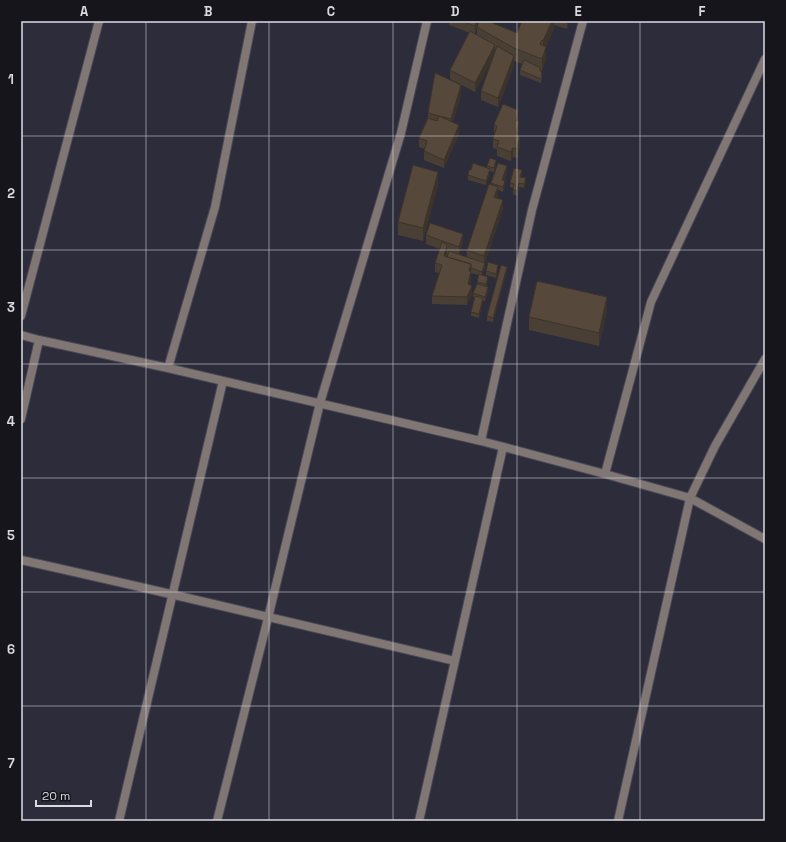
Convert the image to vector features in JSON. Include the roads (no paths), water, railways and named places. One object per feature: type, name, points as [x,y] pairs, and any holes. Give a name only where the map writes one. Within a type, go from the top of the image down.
[{"type":"street","points":[[21,316],[99,21]]},
{"type":"street","points":[[168,368],[215,206],[252,21]]},
{"type":"street","points":[[217,821],[320,403],[401,133],[427,21]]},
{"type":"street","points":[[481,441],[532,210],[583,21]]},
{"type":"street","points":[[605,474],[651,302],[765,59]]},
{"type":"street","points":[[21,335],[481,441],[605,474],[690,498],[765,538]]},
{"type":"street","points":[[21,419],[39,340]]},
{"type":"street","points":[[618,821],[690,498],[715,446],[765,359]]},
{"type":"street","points":[[119,821],[223,381]]},
{"type":"street","points":[[419,821],[503,447]]},
{"type":"street","points":[[21,560],[455,661]]}]
